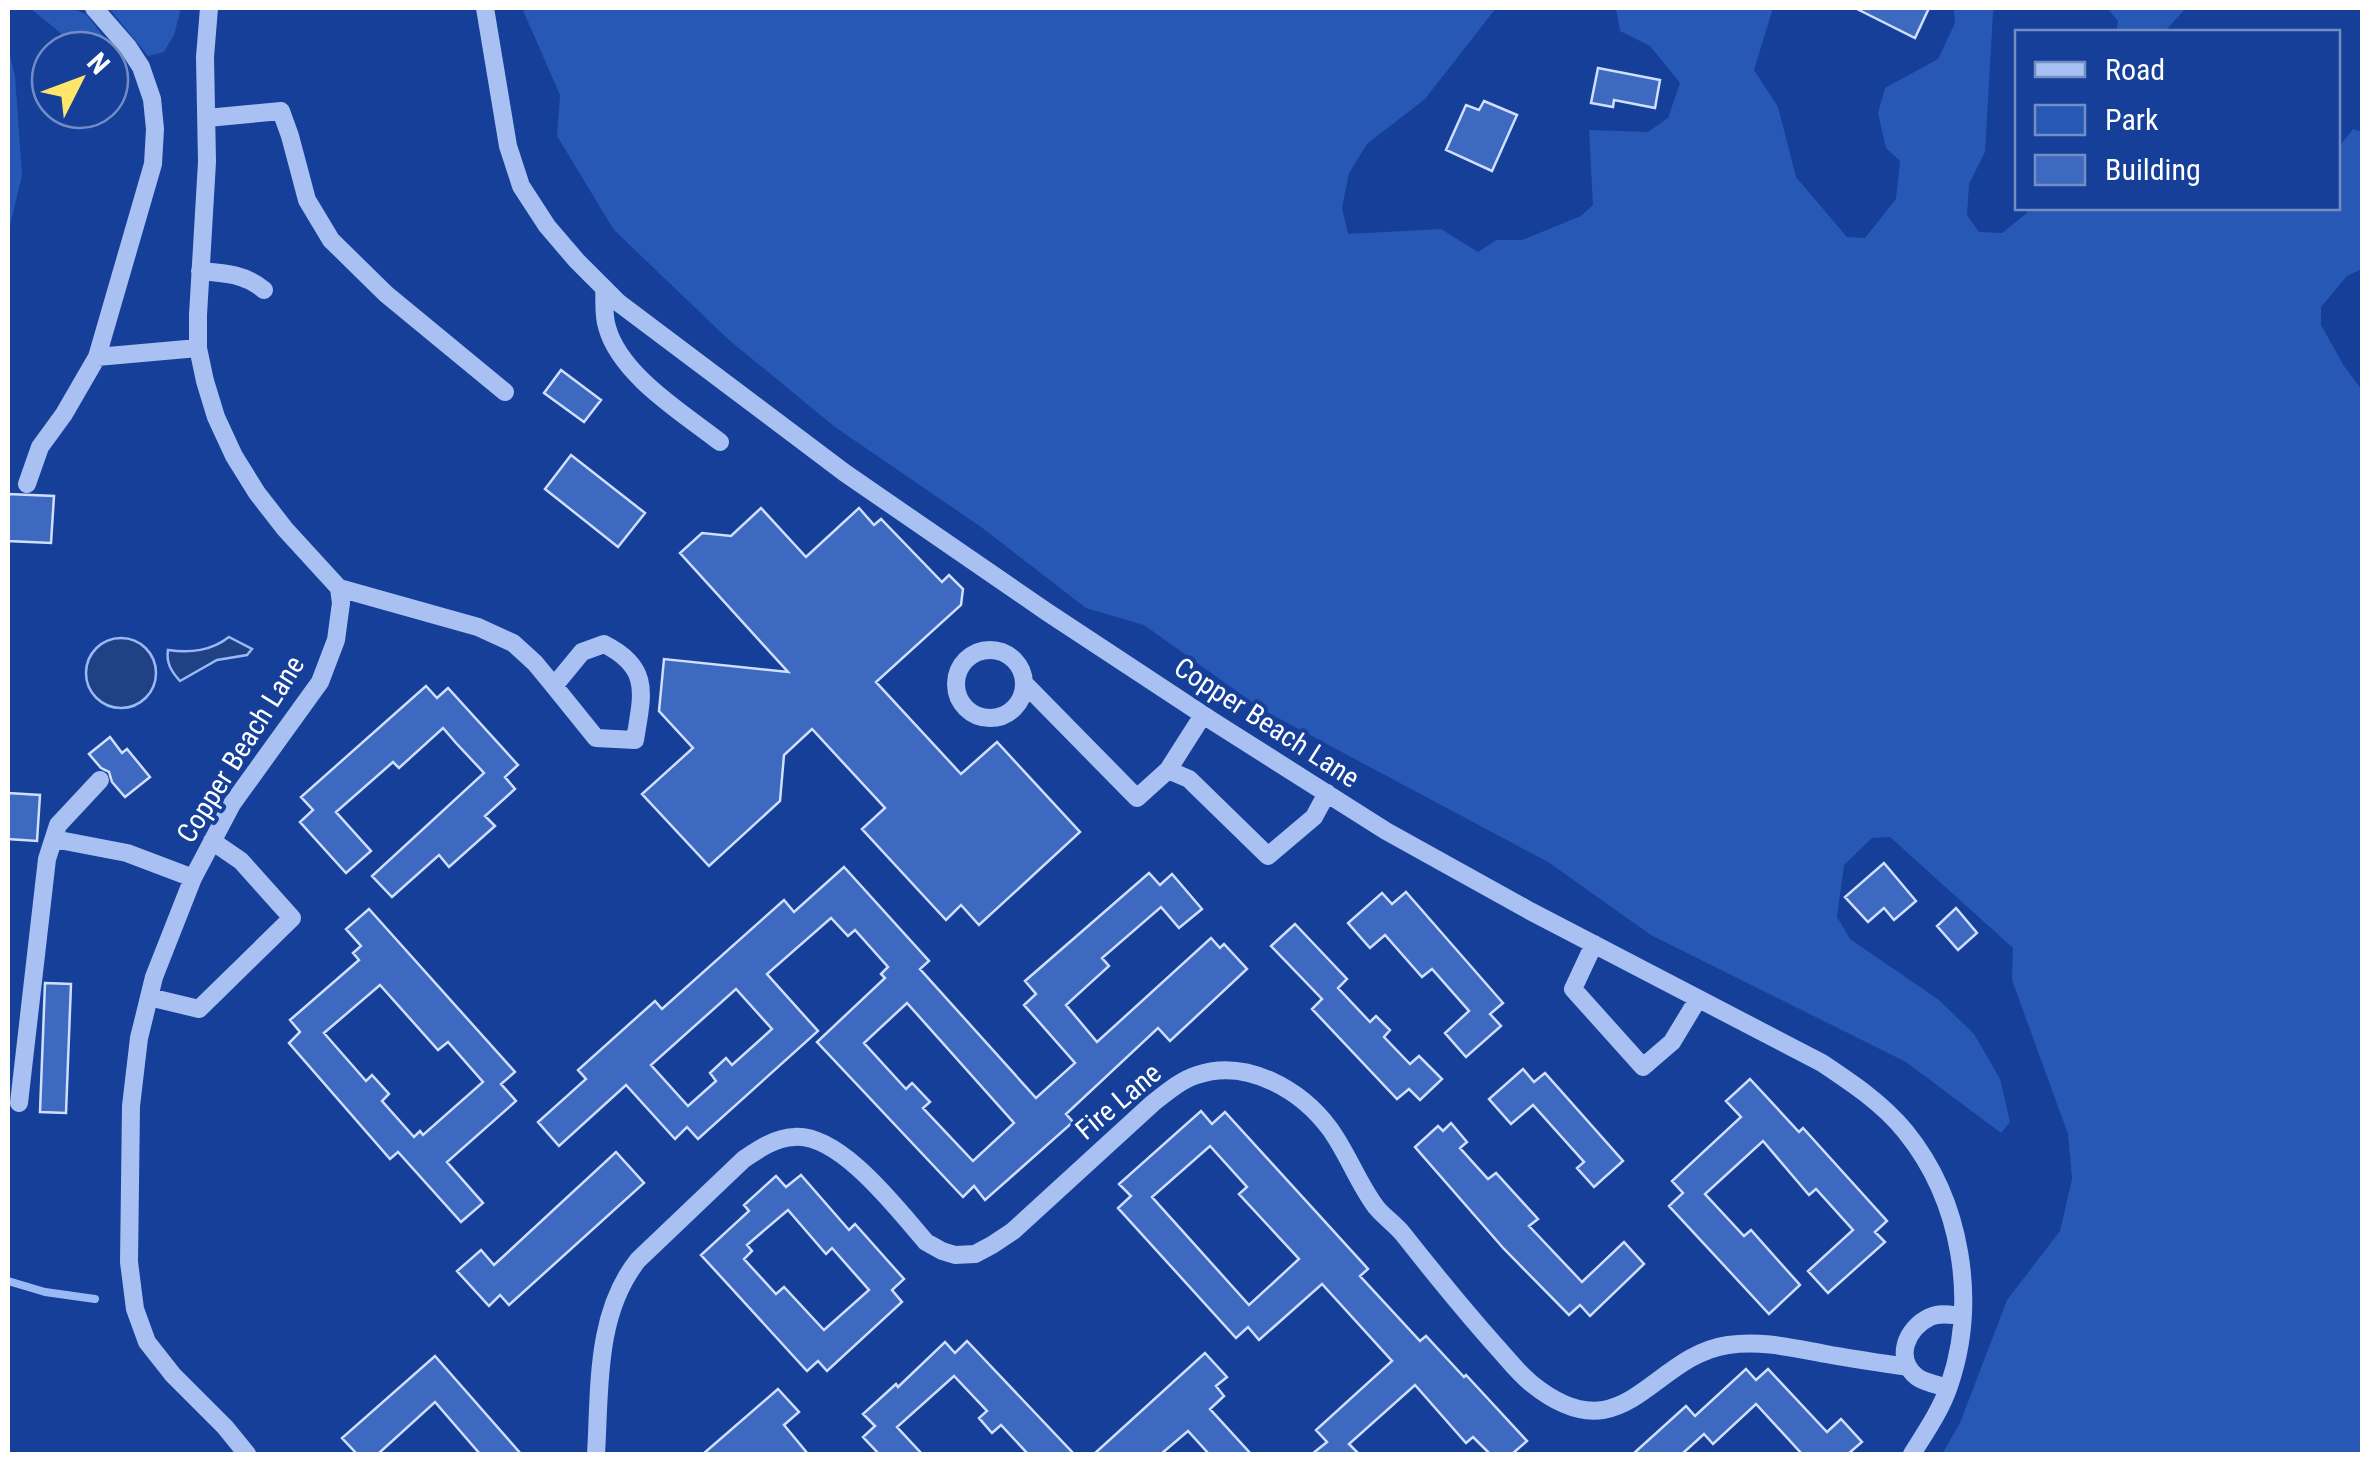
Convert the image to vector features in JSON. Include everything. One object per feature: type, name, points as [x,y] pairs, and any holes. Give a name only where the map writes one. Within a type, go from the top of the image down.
[{"type":"street","points":[[27,484],[40,447],[97,357],[153,164],[152,99],[141,68],[94,8]]},
{"type":"street","points":[[209,8],[204,57],[207,162],[198,348],[210,399],[234,456],[285,530],[339,588],[478,626],[513,643],[535,663],[596,738],[635,740],[642,695],[637,670],[624,653],[604,644],[582,652],[554,686]]},
{"type":"street","name":"Copper Beach Lane","points":[[485,8],[508,146],[522,186],[577,261],[619,303],[844,473],[1203,715],[1386,830],[1822,1063],[1864,1090],[1905,1131],[1934,1177],[1952,1220],[1963,1273],[1962,1327],[1948,1388],[1912,1454]]},
{"type":"street","points":[[207,118],[281,111],[307,200],[332,240],[386,294],[505,392]]},
{"type":"street","points":[[200,271],[233,274],[264,290]]},
{"type":"street","points":[[604,288],[606,327],[620,354],[644,382],[720,442]]},
{"type":"street","points":[[97,357],[198,348]]},
{"type":"street","name":"Copper Beach Lane","points":[[246,1454],[226,1427],[173,1375],[148,1342],[134,1309],[128,1262],[131,1106],[139,1038],[154,978],[193,878],[232,804],[320,682],[336,640],[339,588]]},
{"type":"street","points":[[1024,683],[1137,798],[1168,770],[1203,715]]},
{"type":"street","points":[[1168,770],[1189,779],[1268,856],[1314,817],[1327,793]]},
{"type":"street","points":[[19,1103],[47,858],[58,825],[100,780]]},
{"type":"street","points":[[54,840],[128,852],[193,878]]},
{"type":"street","points":[[149,998],[198,1008],[292,918],[241,861],[212,842]]},
{"type":"street","points":[[1594,944],[1573,989],[1643,1067],[1672,1042],[1698,999]]},
{"type":"street","name":"Fire Lane","points":[[596,1454],[604,1334],[625,1276],[744,1159],[763,1146],[794,1136],[824,1143],[854,1164],[926,1242],[942,1252],[975,1254],[1013,1231],[1152,1103],[1178,1084],[1199,1074],[1221,1070],[1262,1076],[1312,1110],[1329,1128],[1379,1210],[1400,1230],[1460,1307],[1529,1382],[1558,1402],[1587,1410],[1610,1409],[1638,1396],[1702,1352],[1725,1345],[1785,1346],[1908,1366]]},
{"type":"street","points":[[1948,1388],[1919,1379],[1908,1366],[1904,1352],[1907,1338],[1930,1316],[1962,1316]]},
{"type":"green space","points":[[30,8],[70,8],[86,14],[99,30],[57,30]]},
{"type":"green space","points":[[109,8],[181,8],[174,35],[164,52],[148,56]]},
{"type":"green space","points":[[522,8],[1496,8],[1425,99],[1367,144],[1349,173],[1342,208],[1348,234],[1441,229],[1478,252],[1496,240],[1522,240],[1581,216],[1593,205],[1589,130],[1648,132],[1668,118],[1680,83],[1650,46],[1620,31],[1616,8],[1773,8],[1754,70],[1778,107],[1796,177],[1847,237],[1865,238],[1896,199],[1900,161],[1886,148],[1878,113],[1885,88],[1938,59],[1955,23],[1954,8],[1995,8],[1985,152],[1969,184],[1967,215],[1979,232],[2002,233],[2028,210],[2340,210],[2340,145],[2353,129],[2362,132],[2362,269],[2347,276],[2321,307],[2321,325],[2362,390],[2362,1454],[1942,1454],[1960,1423],[2007,1300],[2060,1231],[2072,1179],[2068,1134],[2012,980],[2013,948],[1890,837],[1872,838],[1844,865],[1837,917],[1850,939],[1939,1000],[1974,1034],[2000,1079],[2010,1122],[2001,1133],[1906,1062],[1651,935],[1548,862],[1263,710],[1144,625],[1086,608],[981,527],[835,427],[729,340],[614,230],[557,136],[560,95]]},
{"type":"green space","points":[[2107,8],[2186,8],[2166,30],[2116,30],[2118,21]]},
{"type":"green space","points":[[8,48],[15,76],[22,175],[8,234]]},
{"type":"shaded area","points":[[229,637],[252,649],[247,655],[217,660],[180,681],[172,670],[168,650],[200,650]]},
{"type":"shaded area","points":[[121,638],[145,649],[156,673],[145,697],[121,708],[97,697],[86,673],[97,649]]},
{"type":"building","points":[[1855,8],[1929,8],[1915,38]]},
{"type":"building","points":[[1598,68],[1660,80],[1655,108],[1614,100],[1613,107],[1591,103]]},
{"type":"building","points":[[1484,101],[1517,115],[1492,171],[1446,150],[1466,105],[1479,110]]},
{"type":"building","points":[[561,370],[601,400],[584,422],[544,393]]},
{"type":"building","points":[[571,455],[645,513],[618,547],[545,489]]},
{"type":"building","points":[[8,494],[54,496],[51,543],[8,541]]},
{"type":"building","points":[[761,508],[806,557],[859,508],[874,525],[881,519],[942,582],[949,575],[963,589],[961,605],[876,682],[961,774],[997,742],[1080,832],[979,925],[961,905],[946,920],[862,829],[885,808],[812,729],[784,755],[780,801],[709,866],[642,794],[693,748],[659,711],[664,659],[788,672],[680,553],[702,533],[731,536]]},
{"type":"building","points":[[426,686],[437,698],[448,688],[518,765],[505,777],[515,789],[485,816],[495,826],[449,867],[439,855],[392,897],[372,876],[484,773],[443,728],[399,768],[393,762],[336,812],[371,851],[346,873],[300,822],[313,810],[301,797]]},
{"type":"building","points":[[110,737],[122,753],[127,749],[150,777],[125,797],[109,772],[89,754]]},
{"type":"building","points":[[8,793],[40,795],[37,841],[8,839]]},
{"type":"building","points":[[1884,863],[1916,901],[1894,920],[1884,908],[1868,922],[1845,897]]},
{"type":"building","points":[[844,867],[929,961],[920,969],[1036,1098],[1075,1063],[1024,1005],[1036,994],[1025,981],[1149,873],[1160,885],[1172,874],[1202,909],[1179,928],[1161,907],[1102,958],[1109,966],[1066,1005],[1097,1042],[1211,938],[1220,948],[1224,944],[1247,969],[1170,1041],[1158,1028],[1066,1114],[1073,1122],[985,1200],[974,1186],[963,1197],[817,1042],[885,978],[881,974],[888,967],[855,930],[848,936],[831,918],[767,974],[818,1031],[698,1139],[687,1127],[675,1139],[626,1085],[559,1146],[538,1122],[586,1079],[578,1070],[655,1001],[662,1009],[784,900],[794,912]],"holes":[[[736,989],[772,1029],[732,1065],[726,1058],[710,1073],[716,1081],[688,1106],[651,1065]],[[907,1003],[1014,1123],[973,1161],[923,1108],[930,1102],[912,1083],[906,1089],[864,1043]]]},
{"type":"building","points":[[1406,892],[1503,1003],[1490,1014],[1501,1026],[1466,1057],[1445,1033],[1469,1011],[1432,969],[1422,977],[1385,935],[1370,948],[1348,923],[1382,893],[1392,904]]},
{"type":"building","points":[[1956,908],[1977,933],[1958,950],[1937,926]]},
{"type":"building","points":[[369,909],[515,1072],[501,1084],[516,1101],[447,1162],[483,1203],[461,1222],[398,1152],[390,1159],[289,1043],[300,1032],[290,1020],[359,960],[353,953],[361,946],[346,929]],"holes":[[[380,985],[438,1050],[448,1042],[483,1082],[423,1135],[420,1131],[414,1137],[382,1101],[389,1094],[372,1075],[366,1081],[324,1033]]]},
{"type":"building","points":[[1295,924],[1347,979],[1338,988],[1370,1022],[1376,1016],[1390,1030],[1384,1037],[1410,1064],[1419,1056],[1442,1079],[1420,1100],[1409,1089],[1397,1099],[1312,1009],[1322,999],[1271,946]]},
{"type":"building","points":[[45,983],[71,984],[66,1113],[40,1112]]},
{"type":"building","points":[[1523,1069],[1534,1082],[1545,1073],[1623,1161],[1594,1187],[1577,1168],[1584,1162],[1533,1105],[1511,1124],[1489,1099]]},
{"type":"building","points":[[1750,1079],[1799,1132],[1803,1128],[1887,1221],[1875,1232],[1885,1242],[1828,1293],[1808,1271],[1853,1230],[1816,1189],[1809,1195],[1763,1141],[1705,1194],[1744,1236],[1751,1230],[1800,1285],[1769,1314],[1669,1206],[1683,1193],[1672,1181],[1741,1117],[1726,1101]]},
{"type":"building","points":[[1201,1111],[1212,1124],[1225,1112],[1368,1269],[1360,1276],[1420,1341],[1426,1336],[1466,1375],[1527,1441],[1512,1454],[1490,1454],[1473,1437],[1466,1443],[1415,1385],[1349,1444],[1359,1454],[1312,1454],[1327,1442],[1316,1430],[1392,1361],[1322,1284],[1259,1340],[1248,1327],[1236,1338],[1118,1208],[1131,1196],[1119,1184]],"holes":[[[1210,1146],[1247,1187],[1239,1194],[1299,1259],[1249,1305],[1152,1197]]]},
{"type":"building","points":[[1451,1123],[1467,1142],[1460,1148],[1488,1179],[1496,1173],[1538,1219],[1529,1226],[1582,1282],[1624,1242],[1644,1264],[1590,1316],[1580,1305],[1569,1315],[1504,1249],[1415,1147],[1438,1126],[1443,1131]]},
{"type":"building","points":[[616,1152],[644,1183],[509,1305],[500,1295],[489,1306],[457,1271],[481,1250],[494,1265]]},
{"type":"building","points":[[801,1175],[849,1230],[855,1224],[904,1279],[892,1290],[902,1302],[827,1371],[818,1361],[807,1371],[701,1255],[749,1211],[744,1205],[776,1176],[786,1187]],"holes":[[[788,1210],[826,1254],[832,1248],[869,1290],[824,1330],[784,1287],[776,1294],[744,1259],[752,1251],[747,1245]]]},
{"type":"building","points":[[967,1341],[1074,1454],[1028,1454],[1001,1425],[992,1433],[979,1418],[987,1411],[954,1376],[897,1427],[922,1454],[879,1454],[863,1437],[875,1426],[863,1414],[945,1342],[955,1353]]},
{"type":"building","points":[[1205,1353],[1227,1377],[1216,1386],[1224,1396],[1210,1409],[1251,1454],[1209,1454],[1188,1431],[1161,1454],[1094,1454]]},
{"type":"building","points":[[435,1356],[521,1454],[480,1454],[435,1402],[378,1454],[357,1454],[342,1438]]},
{"type":"building","points":[[1746,1369],[1756,1380],[1768,1369],[1827,1432],[1841,1419],[1862,1442],[1848,1454],[1802,1454],[1756,1404],[1713,1444],[1704,1434],[1682,1454],[1633,1454],[1686,1406],[1695,1416]]},
{"type":"building","points":[[778,1389],[799,1412],[784,1425],[808,1454],[703,1454]]},
{"type":"waterway","points":[[8,1281],[45,1292],[95,1299]]}]
